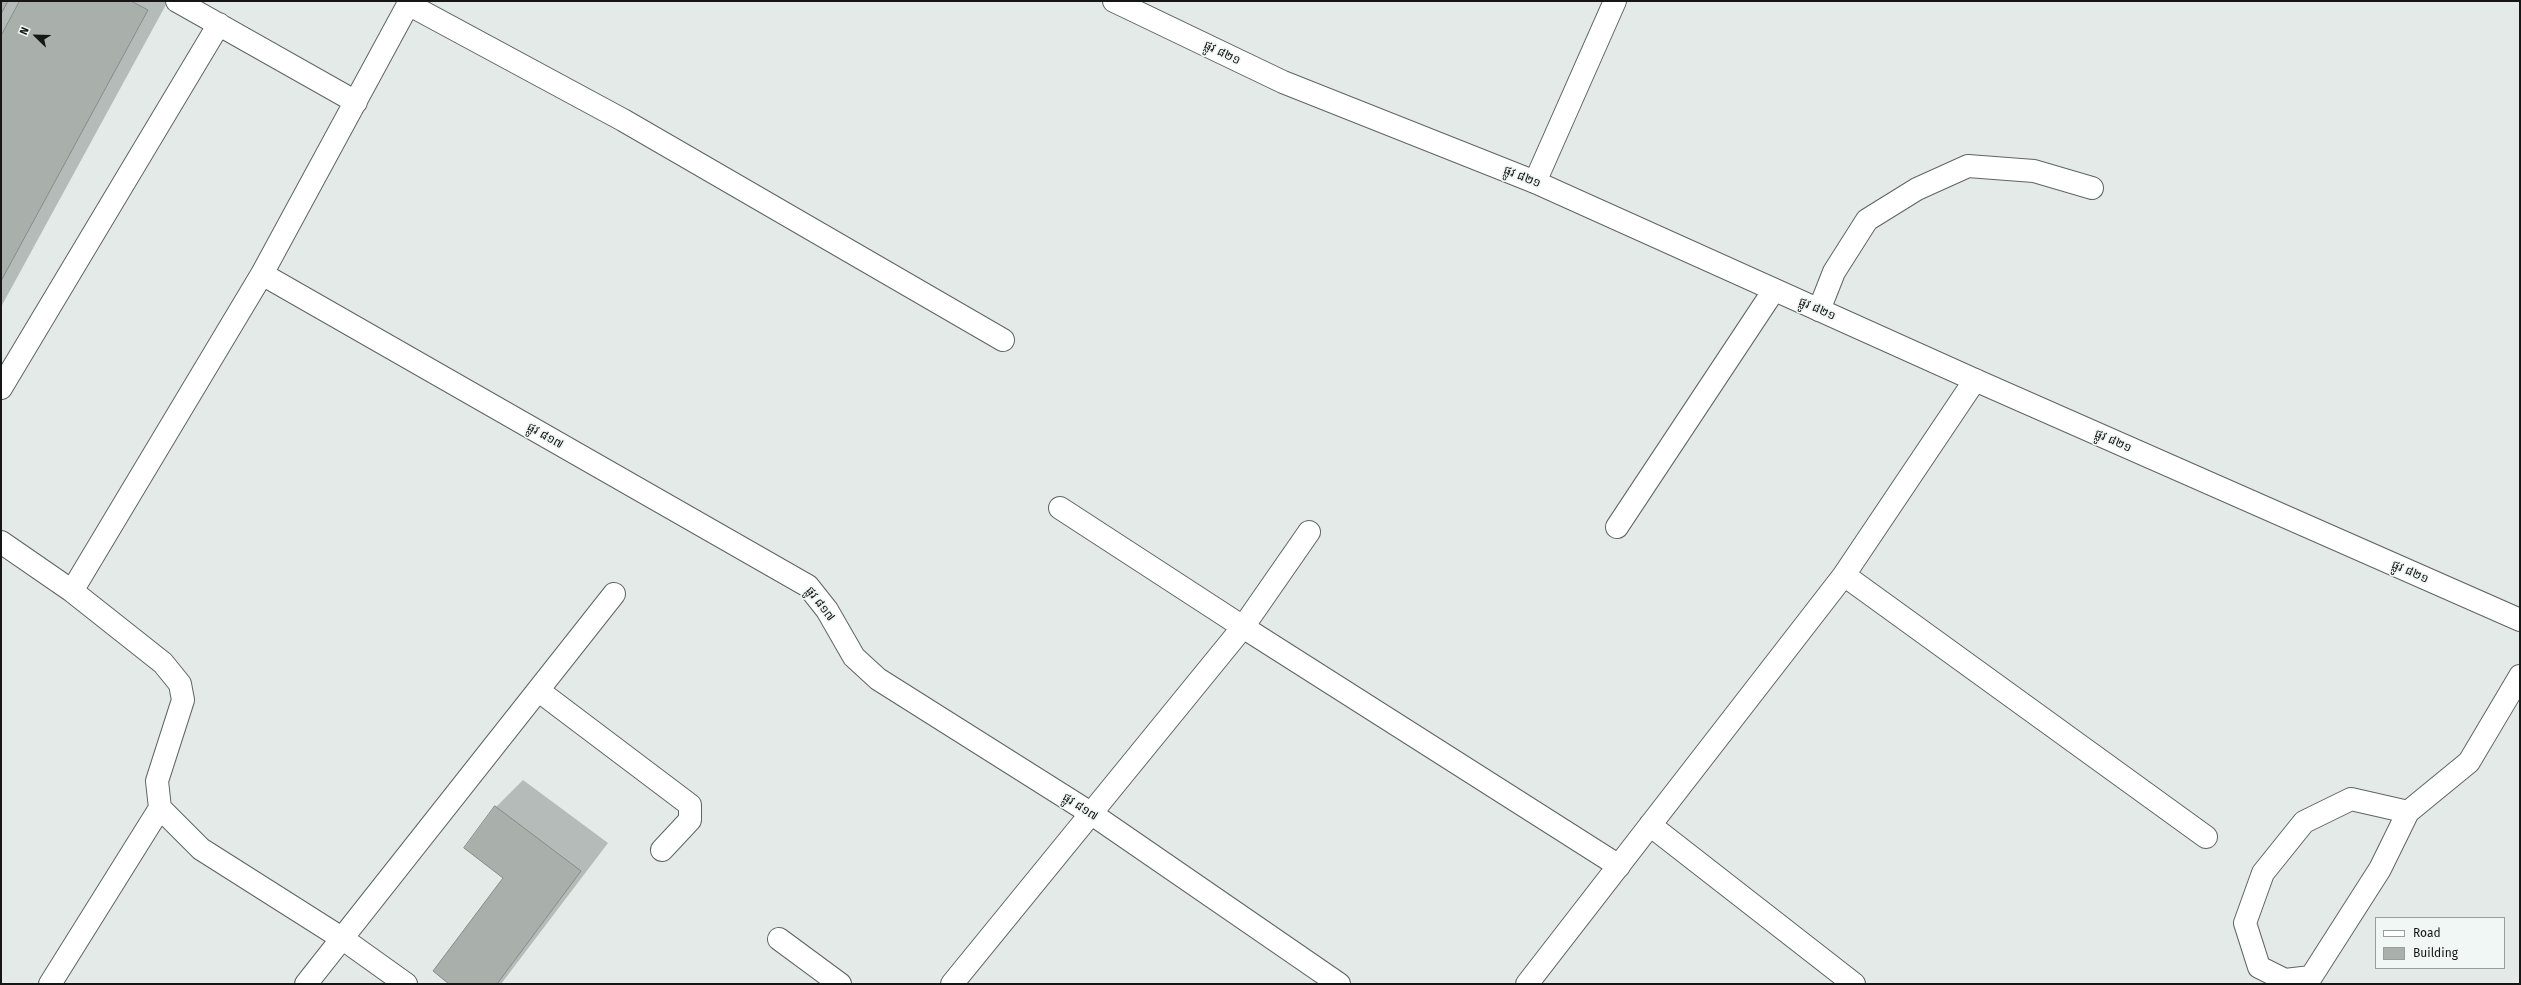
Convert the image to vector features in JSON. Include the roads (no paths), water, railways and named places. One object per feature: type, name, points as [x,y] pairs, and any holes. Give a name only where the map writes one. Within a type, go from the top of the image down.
[{"type":"street","points":[[177,1],[356,102]]},
{"type":"street","points":[[1534,182],[1615,1]]},
{"type":"street","points":[[72,591],[262,274],[409,2],[623,120],[1003,340]]},
{"type":"street","name":"ផ្លូវ ៨២១","points":[[1122,3],[1283,82],[1534,182],[1975,380],[2519,618]]},
{"type":"street","points":[[1,388],[219,24]]},
{"type":"street","points":[[1820,310],[1834,272],[1867,220],[1917,189],[1968,166],[2034,170],[2092,188]]},
{"type":"street","name":"ផ្លូវ ៨១៧","points":[[262,274],[808,586],[827,610],[854,658],[878,679],[1092,814],[1339,984]]},
{"type":"street","points":[[1617,527],[1774,290]]},
{"type":"street","points":[[1527,984],[1844,575],[1975,380]]},
{"type":"street","points":[[1060,508],[1619,866]]},
{"type":"street","points":[[952,984],[1092,814],[1137,754],[1244,627],[1309,532]]},
{"type":"street","points":[[1,542],[72,591],[163,663],[180,684],[183,700],[157,781],[160,808],[50,984]]},
{"type":"street","points":[[1844,575],[2206,837]]},
{"type":"street","points":[[306,984],[539,691],[614,594]]},
{"type":"street","points":[[2408,812],[2351,799],[2304,822],[2263,873],[2245,923],[2259,967],[2285,980],[2311,977],[2380,869],[2408,812],[2469,762],[2520,676]]},
{"type":"street","points":[[539,691],[690,805],[690,820],[662,850]]},
{"type":"street","points":[[160,808],[201,849],[343,939],[406,984]]},
{"type":"street","points":[[1650,825],[1854,984]]},
{"type":"street","points":[[779,939],[840,984]]}]
